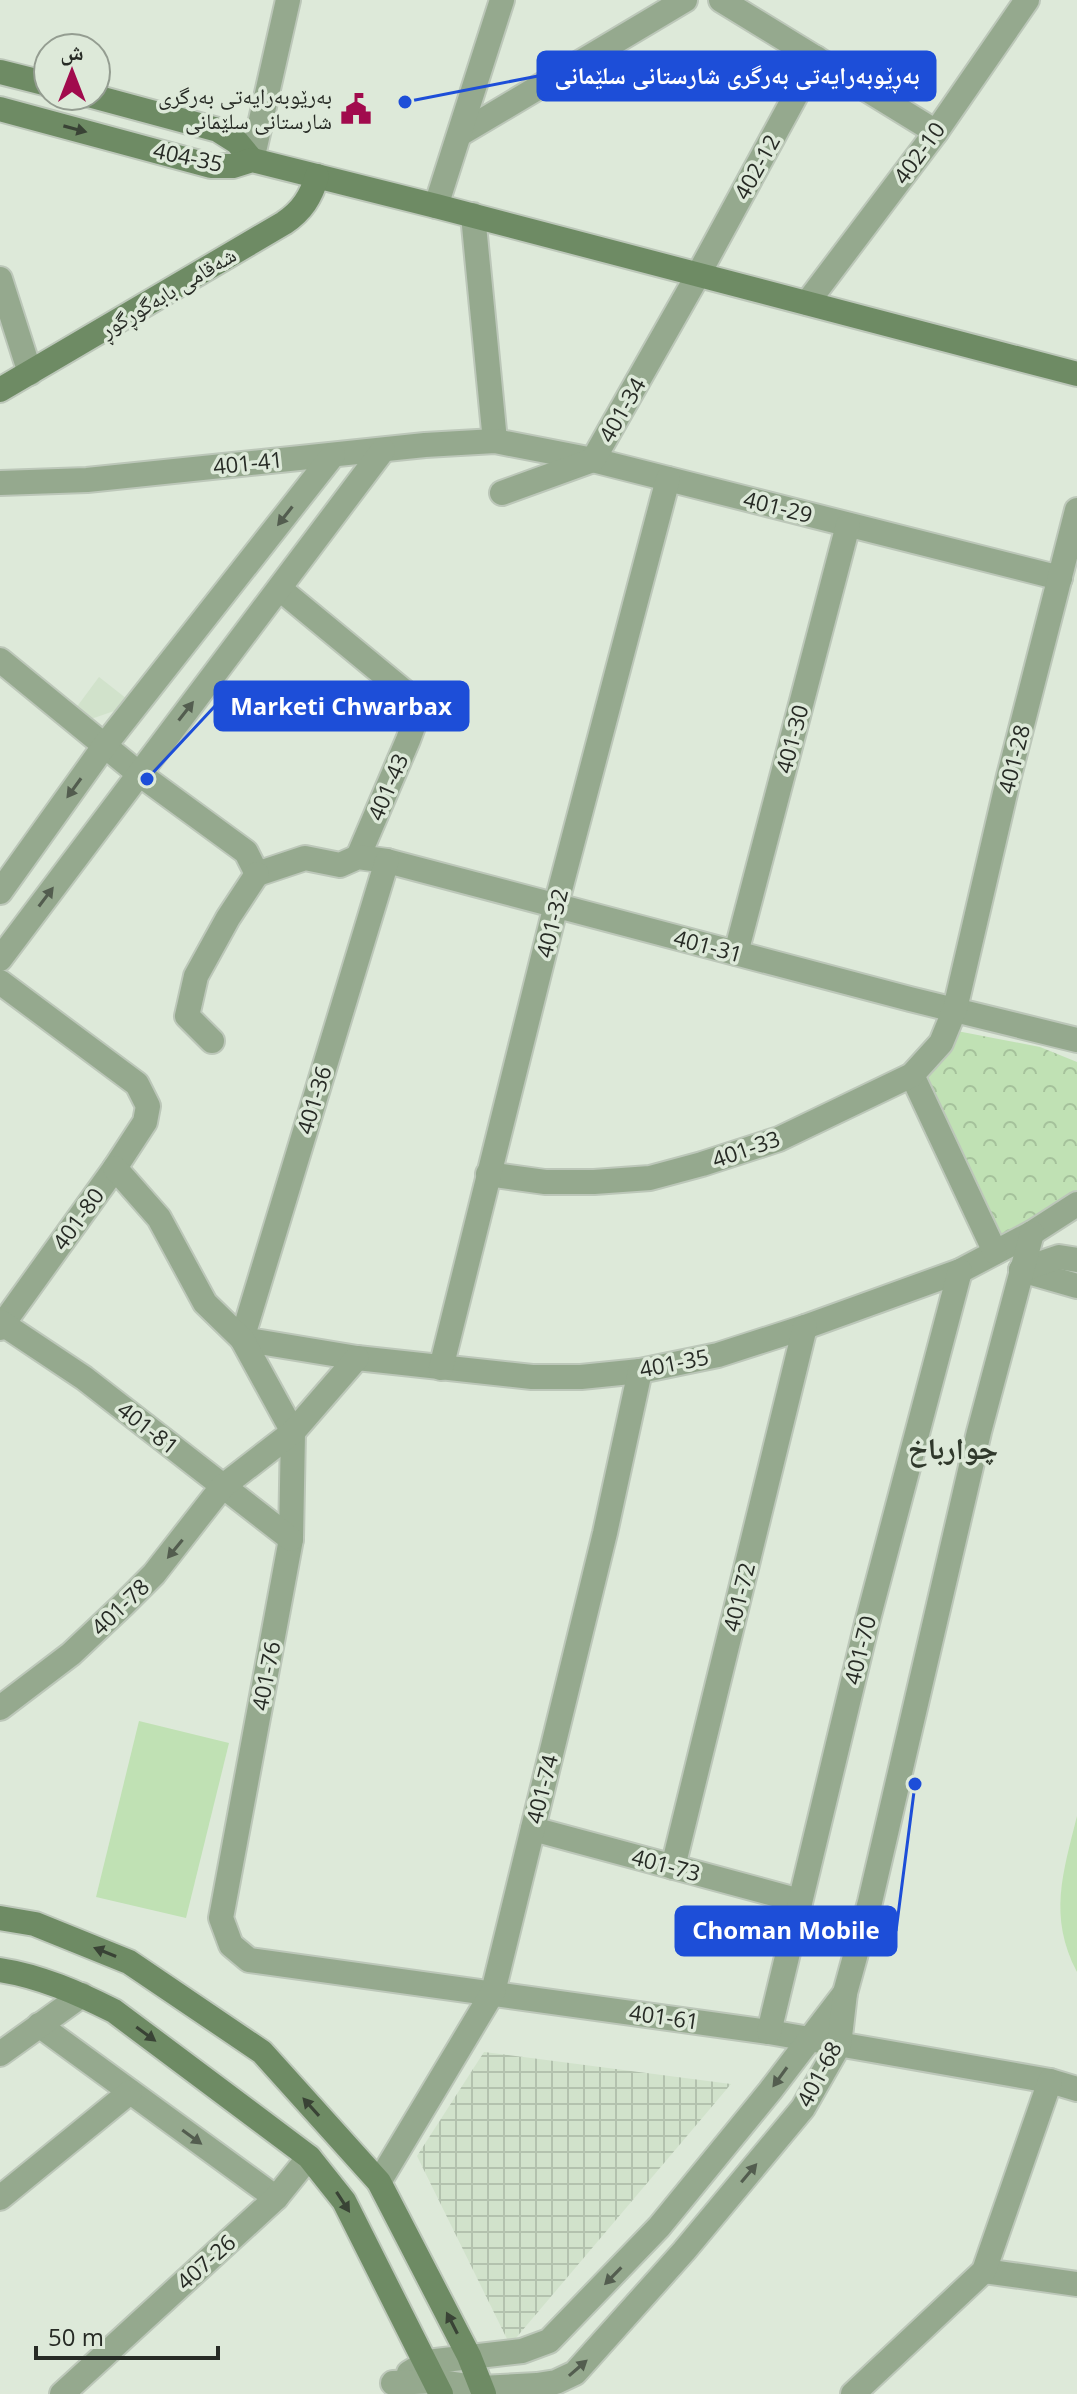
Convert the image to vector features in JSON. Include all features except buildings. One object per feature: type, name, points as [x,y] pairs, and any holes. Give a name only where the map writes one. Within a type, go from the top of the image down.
[{"type":"street","points":[[288,0],[252,160],[1077,374]]},
{"type":"street","points":[[436,206],[502,0]]},
{"type":"street","points":[[460,134],[685,0]]},
{"type":"street","points":[[721,0],[936,132]]},
{"type":"street","name":"402-10","points":[[807,303],[936,132],[1027,0]]},
{"type":"street","name":"402-12","points":[[698,275],[816,58]]},
{"type":"street","points":[[0,72],[32,80]]},
{"type":"street","name":"404-35","points":[[0,109],[211,166],[233,166],[252,160],[237,142],[218,130],[112,101]]},
{"type":"street","name":"شەقامی بابەگوڕگوڕ","points":[[0,390],[284,223],[309,199],[317,176]]},
{"type":"street","points":[[473,215],[495,441]]},
{"type":"street","name":"401-34","points":[[502,493],[593,460],[698,275]]},
{"type":"street","points":[[0,279],[30,373]]},
{"type":"street","name":"401-41","points":[[0,483],[87,480],[495,441]]},
{"type":"street","name":"401-29","points":[[495,441],[593,460],[1060,578]]},
{"type":"street","points":[[0,959],[383,450]]},
{"type":"street","points":[[0,892],[105,745],[333,455]]},
{"type":"street","name":"401-32","points":[[441,1368],[556,905],[668,479]]},
{"type":"street","name":"401-28","points":[[955,1009],[1009,776],[1077,510]]},
{"type":"street","name":"401-30","points":[[736,953],[848,525]]},
{"type":"street","name":"401-43","points":[[280,589],[417,702],[418,713],[408,740],[349,861]]},
{"type":"street","points":[[0,660],[138,773],[246,852],[257,874],[196,976],[187,1016],[212,1041]]},
{"type":"street","name":"401-31","points":[[257,874],[305,858],[387,861],[1077,1040]]},
{"type":"street","name":"401-36","points":[[242,1339],[387,861]]},
{"type":"street","name":"401-80","points":[[0,982],[137,1084],[148,1106],[145,1122],[115,1168],[1,1325]]},
{"type":"street","name":"401-33","points":[[488,1174],[545,1182],[650,1178],[779,1139],[912,1075],[941,1043],[955,1009]]},
{"type":"street","points":[[912,1075],[995,1252]]},
{"type":"street","points":[[115,1168],[159,1218],[205,1303],[242,1339],[293,1432]]},
{"type":"street","name":"401-35","points":[[242,1339],[357,1358],[532,1377],[581,1377],[640,1371],[718,1355],[960,1271],[1032,1233],[1077,1204]]},
{"type":"street","points":[[845,1993],[870,1902],[979,1432],[1032,1233]]},
{"type":"street","points":[[1021,1270],[1059,1257],[1077,1260]]},
{"type":"street","points":[[1021,1270],[1077,1286]]},
{"type":"street","name":"401-70","points":[[769,2032],[867,1623],[960,1271]]},
{"type":"street","name":"401-81","points":[[1,1325],[84,1378],[291,1539]]},
{"type":"street","name":"401-72","points":[[673,1867],[805,1327]]},
{"type":"street","name":"401-78","points":[[0,1708],[71,1654],[123,1605],[154,1574],[222,1487],[293,1432],[357,1358]]},
{"type":"street","name":"401-74","points":[[379,2182],[493,1992],[605,1533],[640,1371]]},
{"type":"street","name":"401-76","points":[[249,1960],[231,1945],[221,1918],[291,1539],[293,1432]]},
{"type":"street","name":"401-73","points":[[533,1829],[800,1901]]},
{"type":"street","points":[[0,1918],[35,1924],[129,1962],[262,2052],[379,2182],[469,2356],[483,2391]]},
{"type":"street","name":"401-61","points":[[249,1960],[769,2032],[1050,2081],[1077,2089]]},
{"type":"street","points":[[0,1970],[24,1974],[82,1995],[114,2011],[309,2157],[344,2201],[435,2379],[388,2388]]},
{"type":"street","name":"401-68","points":[[435,2379],[469,2356],[522,2351],[549,2341],[659,2227],[845,1993]]},
{"type":"street","name":"401-68","points":[[435,2379],[483,2391],[556,2382],[575,2373],[684,2251],[803,2108],[839,2045],[845,1993]]},
{"type":"street","points":[[0,2054],[82,1995]]},
{"type":"street","points":[[39,2025],[276,2198]]},
{"type":"street","points":[[853,2394],[984,2271],[1050,2081]]},
{"type":"street","points":[[0,2198],[130,2092]]},
{"type":"street","name":"407-26","points":[[62,2394],[276,2198],[309,2157]]},
{"type":"street","points":[[984,2271],[1077,2284]]},
{"type":"shaded area","points":[[99,677],[127,699],[120,709],[91,719],[76,708]]},
{"type":"shaded area","points":[[484,2052],[731,2084],[510,2345],[417,2156]]},
{"type":"green space","points":[[957,1031],[1040,1047],[1077,1062],[1077,1190],[999,1244],[918,1077]]},
{"type":"green space","points":[[139,1721],[229,1743],[186,1918],[96,1897]]},
{"type":"green space","points":[[1077,1816],[1077,1972],[1063,1932],[1061,1894]]},
{"type":"place","name":"بەڕێوبەرایەتی بەرگری شارستانی سلێمانی","points":[[405,102]]},
{"type":"place","name":"بەرێوبەرایەتی بەرگری شارستانی سلێمانی","points":[[356,109]]},
{"type":"place","name":"Marketi Chwarbax","points":[[147,779]]},
{"type":"place","name":"Choman Mobile","points":[[915,1784]]},
{"type":"district","name":"چوارباخ","points":[[953,1449]]}]
